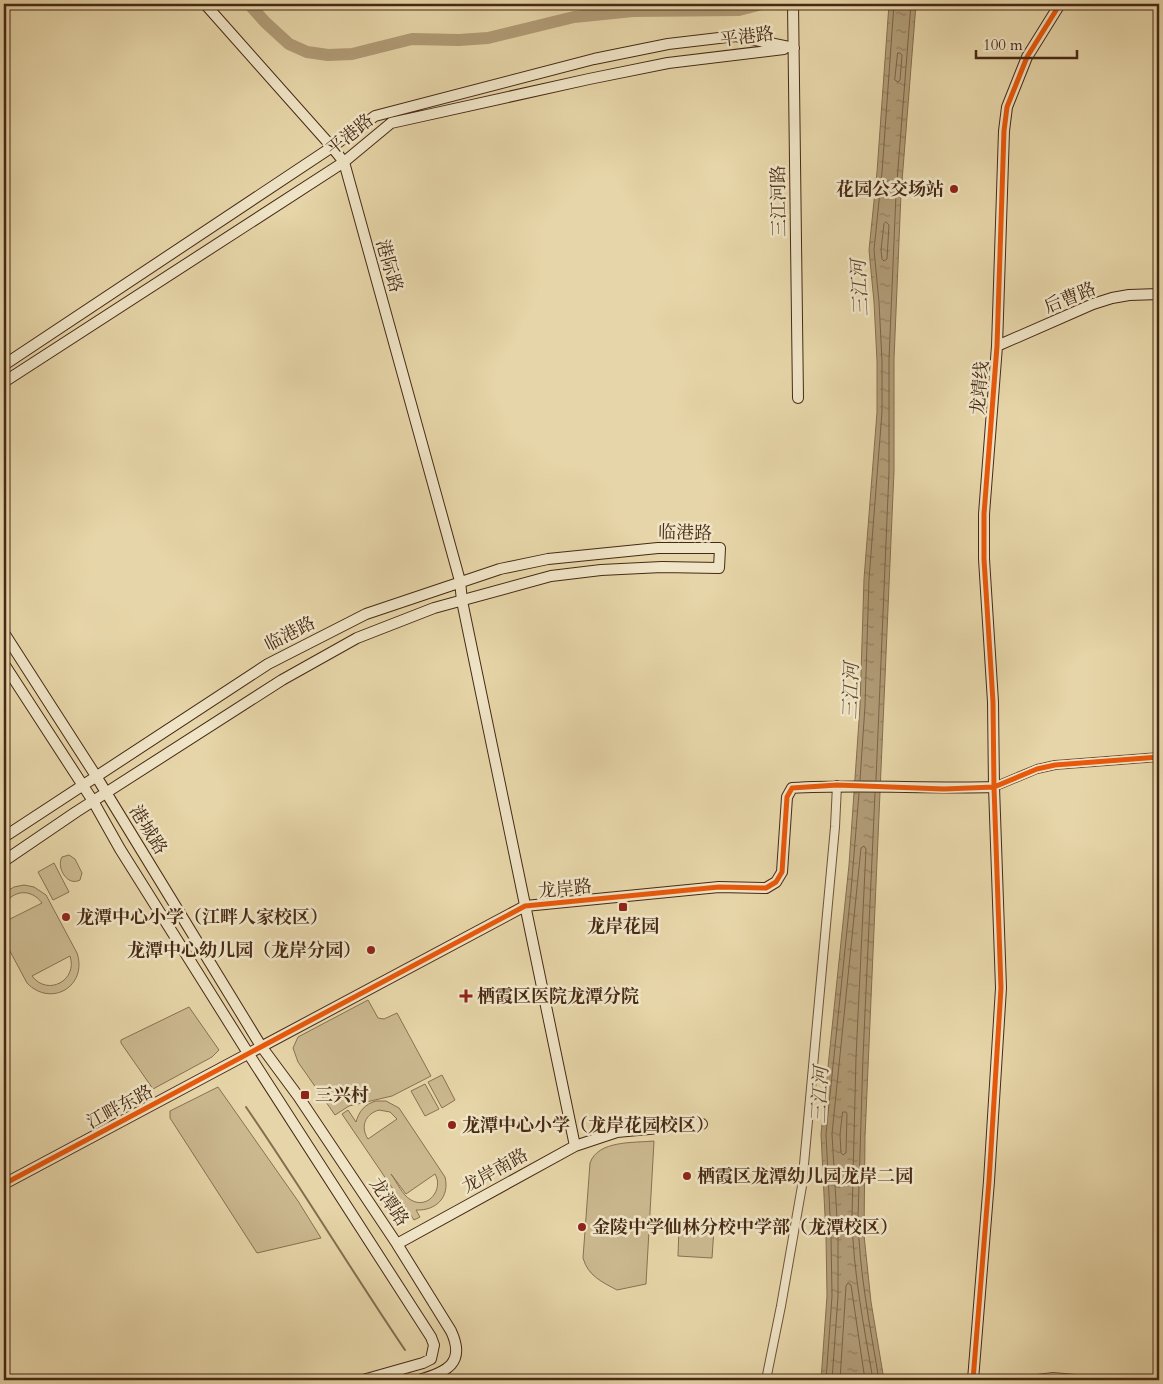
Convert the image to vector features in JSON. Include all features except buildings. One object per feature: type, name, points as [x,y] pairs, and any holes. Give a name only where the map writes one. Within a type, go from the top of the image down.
[{"type":"street","name":"港际路","points":[[205,4],[344,162],[460,581],[462,601],[575,1146]]},
{"type":"street","name":"龙靖线","points":[[973,1380],[990,1181],[1000,988],[993,702],[984,560],[984,514],[997,346],[1002,164],[1007,107],[1027,57],[1060,4]]},
{"type":"street","name":"三江河路","points":[[792,9],[798,398]]},
{"type":"street","name":"平港路","points":[[4,365],[332,148],[375,116],[594,59],[668,44],[736,36],[794,48]]},
{"type":"street","name":"平港路","points":[[4,382],[344,162],[391,123],[668,63],[794,48]]},
{"type":"street","name":"后曹路","points":[[997,346],[1093,304],[1130,295],[1159,294]]},
{"type":"street","name":"临港路","points":[[4,837],[268,664],[366,614],[460,581],[500,569],[548,559],[658,548],[720,548],[719,568],[601,570],[551,576],[434,608],[357,638],[282,680],[4,861]]},
{"type":"street","name":"港城路","points":[[4,633],[96,776],[261,1046]]},
{"type":"street","name":"港城路","points":[[4,664],[93,802],[248,1053]]},
{"type":"street","points":[[766,1380],[802,1186],[835,827],[837,785],[944,789],[994,787],[1037,769],[1055,765],[1159,757]]},
{"type":"street","name":"龙岸路","points":[[248,1053],[525,906],[719,887],[766,888],[776,882],[782,872],[788,797],[792,788],[837,785]]},
{"type":"street","name":"龙潭路","points":[[261,1046],[298,1096],[397,1244],[456,1341],[457,1354],[453,1364],[444,1371],[419,1380]]},
{"type":"street","name":"龙潭路","points":[[248,1053],[431,1337],[434,1345],[434,1353],[431,1359],[423,1364],[363,1380]]},
{"type":"street","name":"江畔东路","points":[[4,1184],[248,1053]]},
{"type":"street","name":"龙岸南路","points":[[397,1244],[575,1146],[617,1132],[702,1124]]},
{"type":"street","points":[[1030,1380],[1054,1377],[1086,1380]]},
{"type":"shaded area","points":[[69,855],[75,859],[82,873],[80,880],[71,881],[62,871],[60,866],[62,857]]},
{"type":"shaded area","points":[[54,863],[69,892],[53,900],[38,872]]},
{"type":"shaded area","points":[[24,885],[34,887],[46,895],[77,953],[79,965],[77,975],[72,984],[65,990],[46,994],[36,990],[27,983],[4,940],[4,922],[42,903],[33,895],[22,893],[12,896],[4,905],[4,893],[14,887]],"holes":[[[70,956],[70,972],[66,978],[60,983],[53,985],[46,985],[32,976]]]},
{"type":"shaded area","points":[[368,1000],[378,1018],[384,1019],[397,1013],[431,1076],[392,1096],[349,1106],[335,1115],[298,1062],[293,1048],[298,1037]]},
{"type":"shaded area","points":[[189,1007],[219,1050],[212,1057],[153,1089],[121,1043],[121,1040]]},
{"type":"shaded area","points":[[442,1075],[455,1100],[442,1108],[428,1082]]},
{"type":"shaded area","points":[[425,1084],[439,1109],[425,1116],[411,1091]]},
{"type":"shaded area","points":[[218,1087],[298,1201],[321,1238],[257,1253],[170,1118],[170,1111]]},
{"type":"shaded area","points":[[376,1101],[386,1101],[399,1108],[445,1177],[445,1191],[440,1201],[430,1208],[416,1210],[420,1217],[414,1220],[342,1114],[348,1110],[356,1122],[363,1108]],"holes":[[[379,1110],[390,1112],[397,1119],[368,1139],[364,1130],[365,1122],[370,1115]],[[391,1174],[406,1194],[435,1174],[437,1180],[436,1191],[433,1196],[423,1202],[411,1200],[402,1192]]]},
{"type":"shaded area","points":[[654,1141],[646,1284],[617,1290],[592,1274],[583,1258],[590,1163],[594,1156],[608,1146]]},
{"type":"shaded area","points":[[679,1227],[696,1228],[696,1232],[697,1227],[714,1228],[712,1258],[678,1256]]},
{"type":"water","points":[[889,4],[916,4],[901,194],[894,359],[894,471],[865,1137],[864,1235],[871,1302],[884,1380],[821,1380],[827,1296],[821,1134],[849,865],[860,706],[864,579],[877,412],[877,361],[869,250],[877,172]]},
{"type":"waterway","points":[[249,4],[289,44],[307,52],[328,55],[352,54],[412,39],[459,40],[488,38],[574,17],[633,11],[739,10],[762,4]]},
{"type":"waterway","points":[[246,1107],[405,1350]]},
{"type":"cycle path","points":[[973,1380],[989,1181],[1001,988],[993,702],[984,559],[984,514],[997,346],[1004,131],[1007,107],[1027,57],[1060,4]]},
{"type":"cycle path","points":[[4,1184],[525,906],[719,887],[766,888],[776,882],[782,872],[787,797],[792,788],[837,785],[944,789],[994,787],[1037,769],[1055,765],[1159,757]]},
{"type":"place","name":"花园公交场站","points":[[954,189]]},
{"type":"place","name":"龙岸花园","points":[[623,907]]},
{"type":"place","name":"龙潭中心小学（江畔人家校区）","points":[[66,917]]},
{"type":"place","name":"龙潭中心幼儿园（龙岸分园）","points":[[371,950]]},
{"type":"place","name":"栖霞区医院龙潭分院","points":[[466,996]]},
{"type":"place","name":"三兴村","points":[[305,1095]]},
{"type":"place","name":"龙潭中心小学（龙岸花园校区）","points":[[452,1125]]},
{"type":"place","name":"栖霞区龙潭幼儿园龙岸二园","points":[[687,1176]]},
{"type":"place","name":"金陵中学仙林分校中学部（龙潭校区）","points":[[582,1227]]},
{"type":"water label","name":"三江河","points":[[860,288]]},
{"type":"water label","name":"三江河","points":[[851,691]]},
{"type":"water label","name":"三江河","points":[[820,1095]]}]
